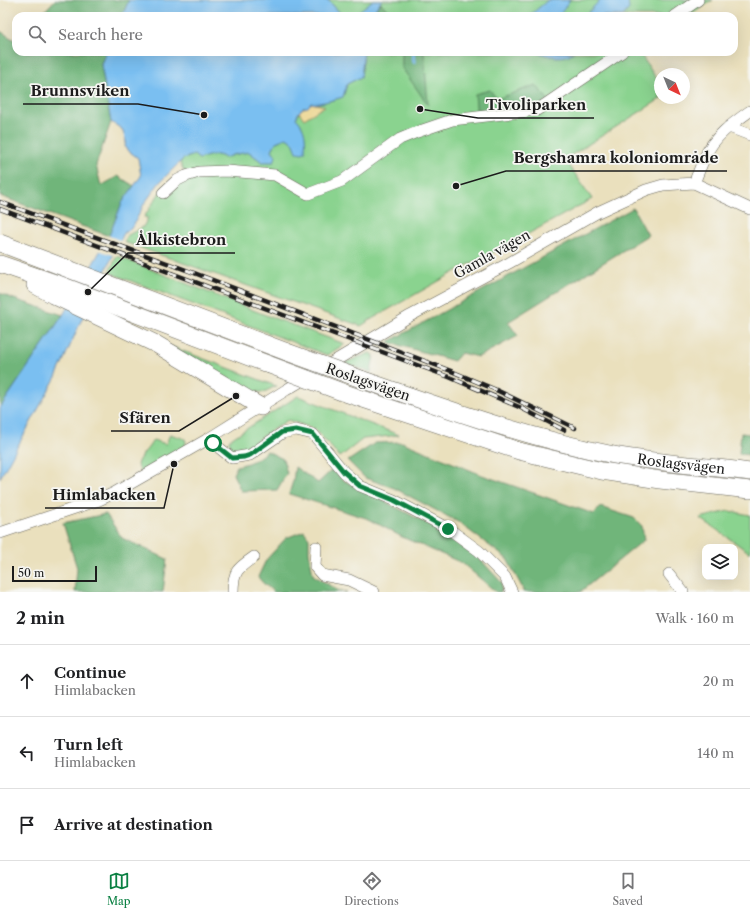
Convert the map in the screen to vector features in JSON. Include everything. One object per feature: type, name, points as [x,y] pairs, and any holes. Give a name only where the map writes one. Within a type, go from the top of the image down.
[{"type":"main road","name":"Roslagsvägen","points":[[0,243],[242,336],[361,380],[440,407],[552,440],[615,455],[750,472]]},
{"type":"main road","points":[[7,267],[35,285],[56,290],[108,321],[156,344],[260,407]]},
{"type":"main road","name":"Roslagsvägen","points":[[56,290],[115,306],[342,392],[519,451],[602,471],[660,480],[750,490]]},
{"type":"main road","points":[[670,463],[750,465]]},
{"type":"street","points":[[681,12],[698,0]]},
{"type":"street","points":[[163,193],[176,181],[186,176],[199,172],[227,171],[275,175],[308,194],[342,180],[400,140],[424,130],[452,120],[537,110],[616,56]]},
{"type":"street","points":[[694,183],[705,155],[716,140],[729,126],[750,111]]},
{"type":"street","points":[[729,126],[750,135]]},
{"type":"street","name":"Gamla vägen","points":[[0,533],[99,500],[114,493],[208,439],[286,390],[410,316],[509,263],[598,212],[646,190],[662,185],[694,183],[750,209]]},
{"type":"street","points":[[208,439],[232,458],[250,455],[282,432],[296,430],[313,434],[344,472],[360,486],[394,500],[448,529],[479,551],[505,577],[512,592]]},
{"type":"street","points":[[316,547],[315,567],[322,575],[349,580],[374,592]]},
{"type":"street","points":[[233,592],[233,581],[239,567],[254,556]]},
{"type":"street","points":[[669,574],[683,592]]},
{"type":"green space","points":[[55,0],[129,0],[124,12],[44,12]]},
{"type":"green space","points":[[328,0],[713,0],[695,12],[339,12]]},
{"type":"green space","points":[[381,3],[389,12],[373,12]]},
{"type":"green space","points":[[0,31],[12,38],[12,56],[104,56],[101,64],[111,122],[96,165],[101,186],[118,176],[134,186],[122,203],[109,236],[0,196]]},
{"type":"green space","points":[[364,56],[642,56],[654,75],[654,103],[565,159],[592,199],[462,268],[361,326],[124,242],[128,235],[143,227],[148,218],[144,217],[164,186],[185,173],[180,163],[183,159],[194,155],[199,159],[216,155],[225,158],[232,155],[249,152],[262,162],[276,156],[272,150],[276,142],[286,138],[293,142],[296,148],[296,118],[303,108],[311,103],[316,104],[343,97],[347,84],[361,77]]},
{"type":"green space","points":[[402,56],[424,56],[428,105],[402,68]]},
{"type":"green space","points":[[536,85],[549,101],[537,110],[477,117],[475,94],[490,90],[497,99]]},
{"type":"green space","points":[[633,208],[648,235],[508,322],[518,336],[478,357],[461,353],[454,361],[388,342]]},
{"type":"green space","points":[[117,256],[263,314],[345,344],[327,355],[110,273]]},
{"type":"green space","points":[[0,293],[63,315],[0,408]]},
{"type":"green space","points":[[167,345],[276,386],[264,392],[252,392]]},
{"type":"green space","points":[[370,353],[374,355],[371,372],[344,363]]},
{"type":"green space","points":[[298,396],[399,435],[363,439],[340,457],[315,429],[288,420],[241,452],[231,449],[229,440]]},
{"type":"green space","points":[[741,433],[750,434],[750,455],[739,454]]},
{"type":"green space","points":[[170,434],[185,439],[185,446],[141,472],[137,465],[138,462],[153,440],[166,444]]},
{"type":"green space","points":[[402,442],[482,475],[594,514],[600,507],[634,518],[642,526],[644,540],[580,592],[523,592],[522,587],[507,559],[458,522],[394,488],[365,478],[348,461],[375,443]]},
{"type":"green space","points":[[267,451],[283,459],[287,473],[277,490],[241,491],[233,474],[237,466],[253,461]]},
{"type":"green space","points":[[295,467],[318,483],[332,470],[345,481],[432,526],[479,558],[502,583],[501,592],[496,592],[462,563],[402,537],[369,519],[289,494]]},
{"type":"green space","points":[[729,511],[750,515],[750,553],[738,544],[700,518]]},
{"type":"green space","points":[[106,514],[122,538],[167,559],[163,592],[75,592],[77,568],[63,523]]},
{"type":"green space","points":[[304,531],[309,538],[309,552],[313,575],[337,590],[347,592],[274,592],[258,577],[266,560],[286,538]]},
{"type":"sand","points":[[311,103],[325,106],[304,119],[299,112]]},
{"type":"water","points":[[129,0],[328,0],[339,12],[124,12]]},
{"type":"water","points":[[373,0],[382,0],[373,12],[358,12]]},
{"type":"water","points":[[548,0],[570,0],[562,12],[534,12]]},
{"type":"water","points":[[600,0],[628,0],[629,9],[626,12],[589,12]]},
{"type":"water","points":[[104,56],[364,56],[361,77],[347,84],[343,97],[322,103],[311,103],[308,107],[303,108],[299,112],[296,118],[304,129],[305,152],[297,152],[293,142],[286,138],[276,142],[272,150],[276,156],[274,162],[262,162],[249,152],[232,155],[225,158],[216,155],[199,159],[194,155],[183,159],[159,183],[144,204],[133,226],[124,233],[81,321],[57,375],[0,478],[0,408],[63,315],[109,236],[122,203],[141,176],[138,158],[126,149],[126,141],[122,129],[111,122],[101,64]]},
{"type":"pier","points":[[107,235],[122,241],[115,256],[98,250]]},
{"type":"waterway","points":[[413,56],[414,62]]},
{"type":"railway","points":[[0,202],[189,271],[451,371],[494,389],[575,428]]},
{"type":"railway","points":[[0,209],[449,377],[519,407],[564,430]]},
{"type":"place","name":"Tivoliparken","points":[[420,109]]},
{"type":"place","name":"Brunnsviken","points":[[204,115]]},
{"type":"place","name":"Bergshamra koloniområde","points":[[456,186]]},
{"type":"place","name":"Ålkistebron","points":[[88,292]]},
{"type":"place","name":"Sfären","points":[[236,396]]},
{"type":"place","name":"Himlabacken","points":[[174,464]]},
{"type":"route","points":[[213,443],[232,458],[244,457],[250,455],[282,432],[296,430],[313,434],[344,472],[360,486],[394,500],[448,529]]}]
